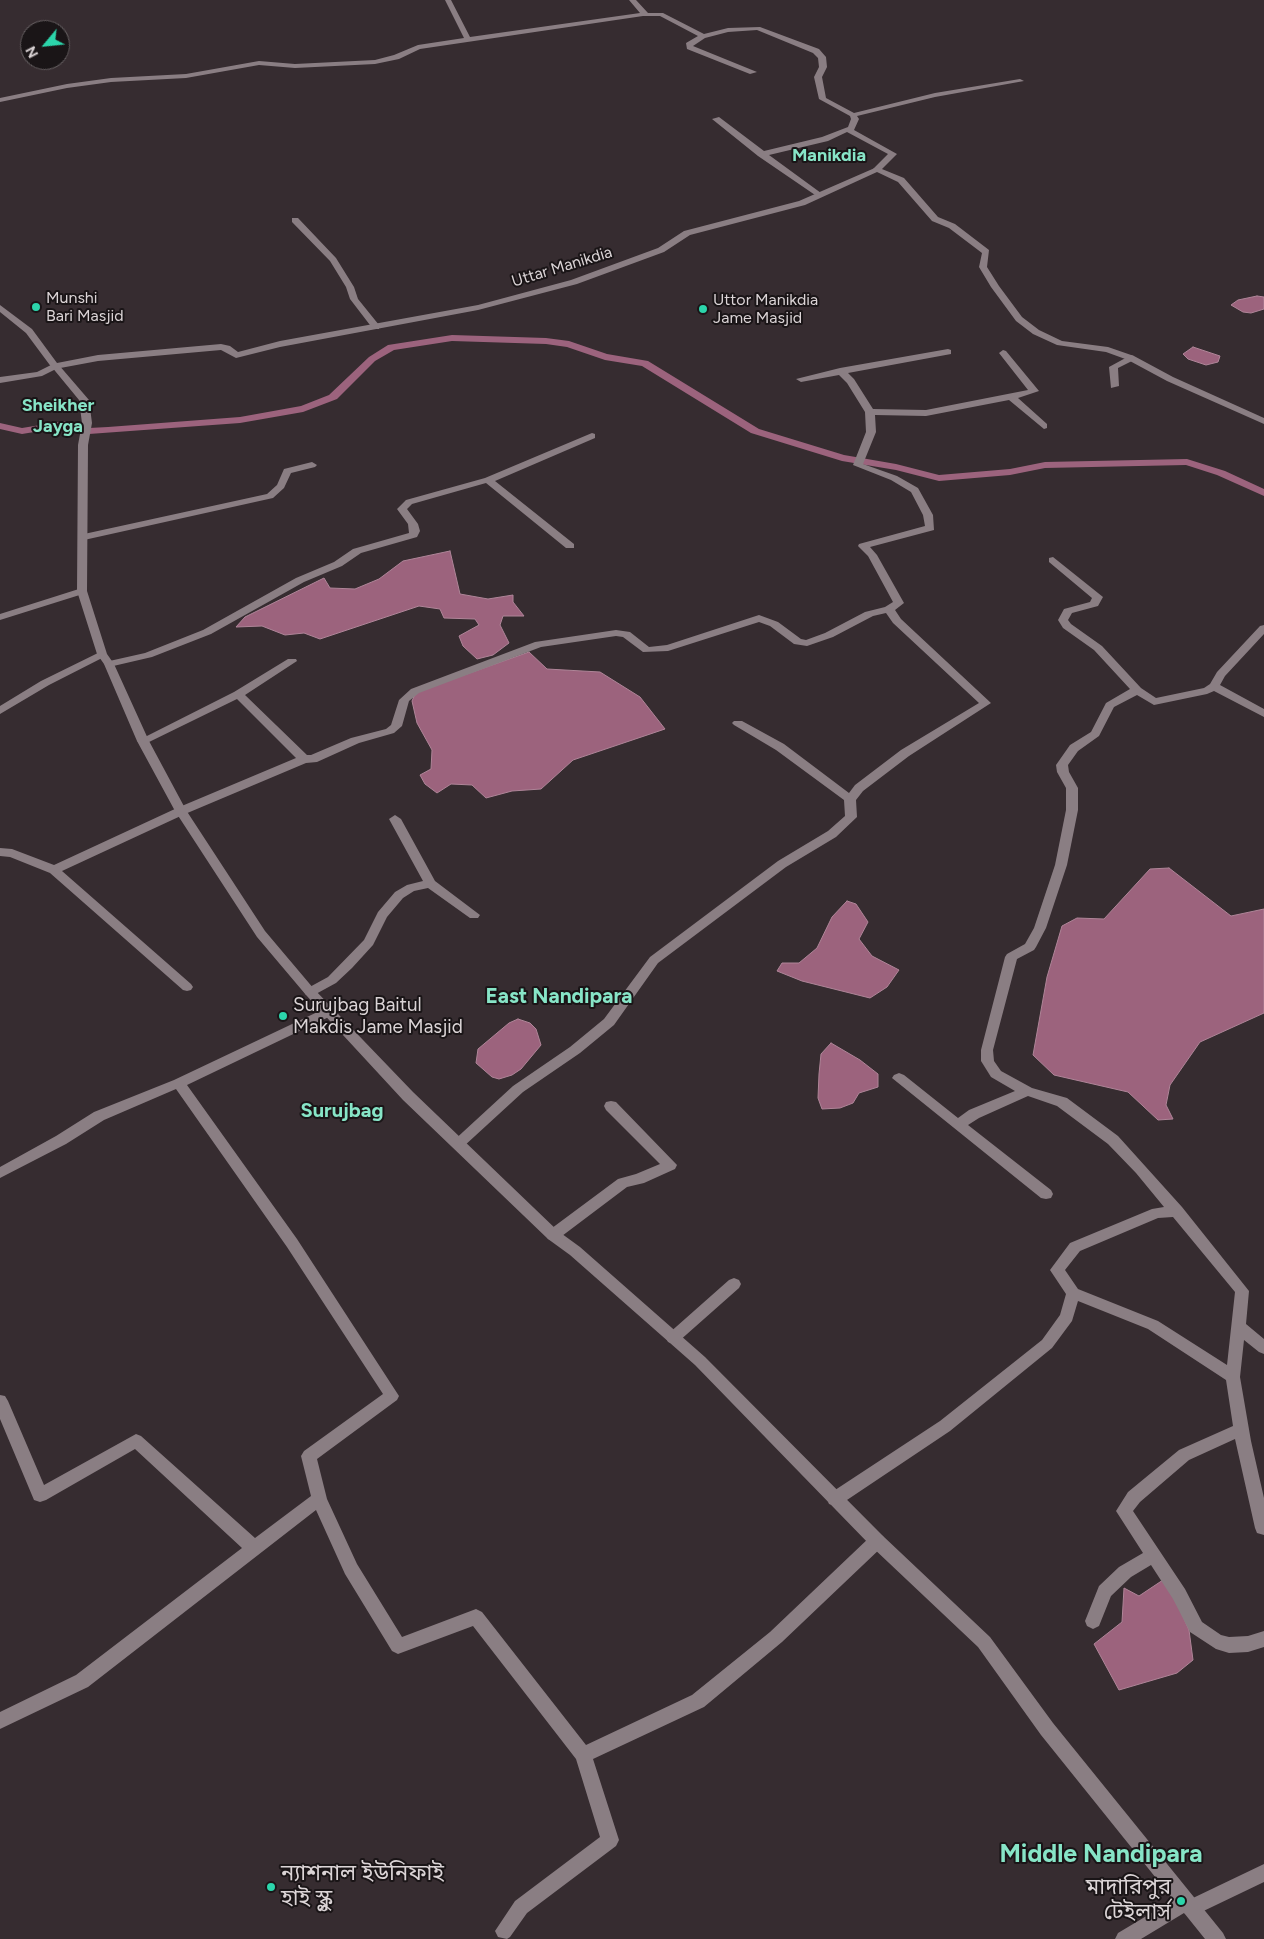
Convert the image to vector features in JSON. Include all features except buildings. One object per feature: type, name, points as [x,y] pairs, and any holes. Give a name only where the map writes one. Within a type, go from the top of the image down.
[{"type":"street","points":[[448,0],[468,40]]},
{"type":"street","points":[[632,0],[644,14]]},
{"type":"street","points":[[0,100],[67,86],[111,80],[186,76],[259,63],[295,66],[375,62],[396,57],[418,47],[644,14],[661,14],[703,36]]},
{"type":"street","points":[[753,72],[689,45],[703,36],[728,30],[758,28],[816,51],[822,56],[823,67],[818,77],[823,98],[853,116],[935,95],[1020,81]]},
{"type":"street","points":[[761,154],[825,139],[848,129],[855,119],[853,116]]},
{"type":"street","points":[[716,120],[818,195]]},
{"type":"street","points":[[848,129],[860,138],[892,152],[877,169],[901,180],[935,219],[952,226],[986,252],[983,268],[1019,319],[1036,332],[1060,342],[1108,350],[1131,358],[1170,379],[1264,421]]},
{"type":"street","name":"Uttar Manikdia","points":[[0,380],[39,374],[55,366],[98,358],[221,347],[227,348],[236,355],[280,344],[478,307],[574,282],[661,250],[687,233],[791,206],[877,169]]},
{"type":"street","points":[[295,220],[333,260],[350,287],[354,299],[376,327]]},
{"type":"street","points":[[0,308],[29,331],[84,400],[87,423],[84,446],[82,591],[106,659],[143,741],[181,810],[261,934],[328,1012],[408,1096],[553,1235],[575,1251],[700,1361],[877,1541],[984,1642],[1047,1729],[1218,1939]]},
{"type":"street","points":[[801,379],[948,352]]},
{"type":"street","points":[[870,412],[926,413],[1034,391],[1003,353]]},
{"type":"street","points":[[1114,386],[1113,367],[1131,358]]},
{"type":"street","points":[[54,870],[181,810],[304,759],[313,759],[355,740],[390,730],[396,726],[404,700],[415,691],[539,644],[616,633],[626,634],[647,650],[668,648],[759,618],[774,624],[798,642],[807,643],[829,635],[869,614],[889,609],[899,603],[872,555],[863,546],[930,528],[928,515],[916,490],[894,478],[858,465],[871,432],[870,412],[851,381],[840,371]]},
{"type":"street","points":[[1011,397],[1044,426]]},
{"type":"street","points":[[0,712],[45,683],[106,659],[148,655],[208,632],[300,580],[338,564],[357,551],[413,535],[415,531],[402,509],[403,505],[488,480],[592,436]]},
{"type":"street","points":[[84,537],[270,496],[280,486],[287,471],[312,465]]},
{"type":"street","points":[[488,480],[570,546]]},
{"type":"street","points":[[1053,560],[1098,597],[1094,604],[1068,611],[1063,620],[1067,626],[1098,648],[1136,690],[1154,702],[1207,691],[1214,686],[1221,674],[1264,628]]},
{"type":"street","points":[[0,617],[82,591]]},
{"type":"street","points":[[458,1143],[518,1089],[575,1050],[609,1022],[654,960],[782,864],[832,834],[851,817],[850,798],[859,788],[905,753],[986,703],[897,621],[889,609]]},
{"type":"street","points":[[143,741],[238,694],[292,660]]},
{"type":"street","points":[[1214,686],[1264,714]]},
{"type":"street","points":[[1136,690],[1110,705],[1095,734],[1074,748],[1062,765],[1063,772],[1072,788],[1072,810],[1061,865],[1040,928],[1030,947],[1011,957],[987,1050],[988,1061],[996,1074],[1026,1091],[1062,1102],[1113,1140],[1142,1169],[1242,1291],[1233,1377],[1263,1528]]},
{"type":"street","points":[[238,694],[304,759]]},
{"type":"street","points":[[738,723],[780,747],[850,798]]},
{"type":"street","points":[[395,819],[430,884],[474,915]]},
{"type":"street","points":[[0,852],[12,853],[54,870],[187,987]]},
{"type":"street","points":[[310,992],[332,980],[348,965],[369,942],[382,915],[399,895],[411,888],[430,884]]},
{"type":"street","points":[[0,1173],[61,1140],[99,1116],[179,1082],[328,1012]]},
{"type":"street","points":[[899,1078],[1046,1194]]},
{"type":"street","points":[[179,1082],[292,1243],[392,1396],[309,1456],[318,1499],[351,1569],[398,1646],[476,1618],[584,1755],[610,1840],[521,1907],[504,1931]]},
{"type":"street","points":[[959,1124],[974,1114],[1026,1091]]},
{"type":"street","points":[[553,1235],[623,1183],[639,1179],[670,1165],[611,1106]]},
{"type":"street","points":[[1177,1211],[1157,1213],[1075,1247],[1057,1270],[1073,1293],[1153,1325],[1233,1377]]},
{"type":"street","points":[[673,1338],[734,1284]]},
{"type":"street","points":[[835,1499],[945,1426],[1047,1344],[1067,1317],[1073,1293]]},
{"type":"street","points":[[1238,1326],[1264,1348]]},
{"type":"street","points":[[0,1401],[40,1495],[136,1441],[254,1548]]},
{"type":"street","points":[[1242,1429],[1184,1454],[1155,1478],[1125,1508],[1126,1518],[1145,1541],[1179,1594],[1192,1622],[1204,1634],[1228,1645],[1248,1644],[1264,1639]]},
{"type":"street","points":[[0,1721],[82,1681],[318,1499]]},
{"type":"street","points":[[584,1755],[698,1701],[776,1637],[877,1541]]},
{"type":"street","points":[[1092,1621],[1105,1591],[1125,1572],[1153,1556]]},
{"type":"street","points":[[1124,1939],[1189,1905],[1264,1873]]},
{"type":"shaded area","points":[[1257,296],[1264,297],[1264,309],[1251,313],[1243,312],[1231,305],[1238,300]]},
{"type":"shaded area","points":[[1193,347],[1220,356],[1218,362],[1206,365],[1188,359],[1183,354]]},
{"type":"shaded area","points":[[450,551],[460,594],[488,599],[513,595],[513,602],[524,616],[503,616],[500,625],[509,643],[493,655],[477,659],[463,646],[459,636],[479,625],[475,619],[444,618],[440,609],[419,606],[320,639],[304,633],[285,635],[262,626],[236,627],[245,617],[324,578],[330,588],[355,589],[379,579],[403,561]]},
{"type":"shaded area","points":[[529,652],[547,669],[600,672],[640,697],[665,729],[573,760],[541,789],[512,791],[486,798],[472,785],[451,784],[437,793],[425,784],[420,775],[431,769],[432,750],[417,723],[412,701],[416,692]]},
{"type":"shaded area","points":[[1169,868],[1231,916],[1264,909],[1264,1013],[1200,1042],[1170,1085],[1166,1105],[1173,1119],[1158,1120],[1128,1092],[1054,1075],[1033,1055],[1047,977],[1062,926],[1077,918],[1104,919],[1150,869]]},
{"type":"shaded area","points":[[847,901],[856,904],[868,922],[859,939],[872,956],[899,970],[887,987],[870,998],[802,981],[777,971],[782,963],[799,963],[817,948],[832,917]]},
{"type":"shaded area","points":[[518,1019],[530,1023],[536,1029],[541,1045],[521,1069],[512,1075],[499,1079],[492,1077],[476,1063],[478,1049],[509,1023]]},
{"type":"shaded area","points":[[831,1043],[860,1060],[878,1074],[878,1087],[859,1093],[853,1103],[840,1108],[822,1109],[818,1098],[821,1054]]},
{"type":"shaded area","points":[[1166,1578],[1189,1630],[1193,1660],[1177,1673],[1119,1690],[1094,1644],[1122,1622],[1124,1588],[1139,1596]]},
{"type":"waterway","points":[[0,426],[22,431],[65,424],[89,431],[240,420],[303,409],[333,397],[372,359],[391,347],[452,338],[546,341],[569,344],[605,357],[645,363],[708,400],[755,431],[842,458],[896,467],[939,478],[1010,472],[1045,465],[1187,462],[1221,473],[1264,493]]},
{"type":"place","name":"Munshi Bari Masjid","points":[[36,307]]},
{"type":"place","name":"Uttor Manikdia Jame Masjid","points":[[703,309]]},
{"type":"place","name":"Surujbag Baitul Makdis Jame Masjid","points":[[283,1016]]},
{"type":"place","name":"ন্যাশনাল ইউনিফাই হাই স্কুল","points":[[271,1887]]},
{"type":"place","name":"মাদারিপুর টেইলার্স","points":[[1181,1901]]},
{"type":"district","name":"Manikdia","points":[[829,156]]},
{"type":"district","name":"Sheikher Jayga","points":[[58,416]]},
{"type":"district","name":"East Nandipara","points":[[559,997]]},
{"type":"district","name":"Surujbag","points":[[342,1111]]},
{"type":"district","name":"Middle Nandipara","points":[[1101,1855]]}]
